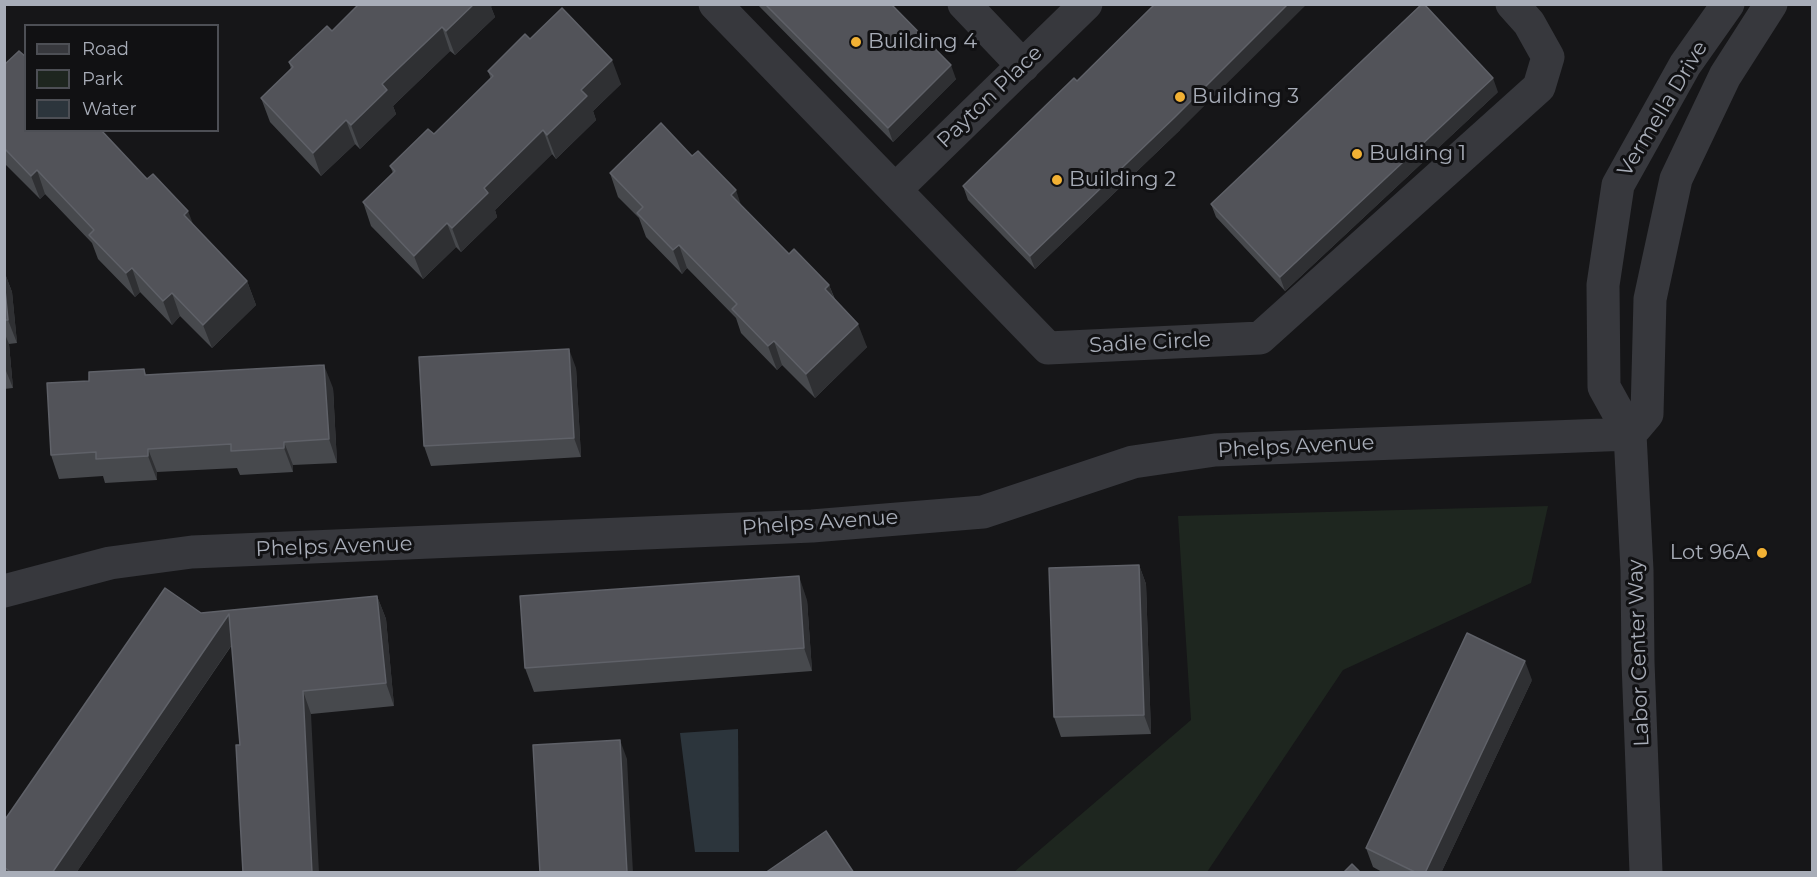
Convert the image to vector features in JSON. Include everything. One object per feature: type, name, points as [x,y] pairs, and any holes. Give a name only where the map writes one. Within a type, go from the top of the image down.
[{"type":"street","name":"Sadie Circle","points":[[715,4],[1048,348],[1260,338],[1539,87],[1548,57],[1529,23],[1512,4]]},
{"type":"street","points":[[964,4],[1023,66]]},
{"type":"street","name":"Payton Place","points":[[895,190],[1086,4]]},
{"type":"street","name":"Vermella Drive","points":[[1728,4],[1685,65],[1618,185],[1603,285],[1604,387],[1630,434],[1647,414],[1650,299],[1676,179],[1725,76],[1771,4]]},
{"type":"street","name":"Phelps Avenue","points":[[4,591],[110,563],[192,552],[812,526],[983,512],[1133,462],[1215,450],[1630,434]]},
{"type":"street","name":"Labor Center Way","points":[[1630,434],[1637,570],[1646,873]]},
{"type":"green space","points":[[1548,506],[1531,583],[1343,670],[1207,872],[1014,872],[1191,720],[1178,516]]},
{"type":"water","points":[[738,729],[739,852],[695,852],[680,733]]},
{"type":"building","points":[[359,4],[474,4],[446,31],[442,27],[382,84],[387,90],[351,125],[346,120],[313,153],[261,98],[293,67],[289,62],[327,26],[332,31]]},
{"type":"building","name":"Building 4","points":[[765,4],[891,4],[951,65],[888,128]]},
{"type":"building","points":[[1155,4],[1288,4],[1175,117],[1030,256],[963,186],[1074,78],[1077,81]]},
{"type":"building","name":"Bulding 1","points":[[1422,4],[1493,78],[1280,277],[1211,204]]},
{"type":"building","points":[[562,8],[612,60],[581,90],[587,96],[547,135],[543,130],[484,188],[488,193],[452,228],[447,223],[414,256],[363,202],[395,171],[390,166],[428,129],[434,134],[493,76],[488,71],[525,34],[530,39]]},
{"type":"building","points":[[19,51],[24,55],[24,132],[103,132],[147,179],[153,174],[188,211],[184,215],[247,281],[203,325],[172,293],[163,301],[132,268],[126,273],[89,235],[94,230],[37,170],[31,176],[4,148],[4,65]]},
{"type":"building","points":[[661,123],[692,156],[698,151],[736,190],[731,195],[789,254],[794,249],[829,285],[825,289],[858,324],[806,374],[774,341],[768,346],[732,309],[737,304],[679,245],[673,250],[637,213],[643,207],[610,173]]},
{"type":"building","points":[[4,280],[8,320],[4,320]]},
{"type":"building","points":[[569,349],[574,438],[424,446],[419,357]]},
{"type":"building","points":[[324,365],[329,439],[284,442],[284,448],[231,451],[231,444],[148,449],[148,456],[96,459],[96,452],[51,455],[47,383],[89,381],[89,372],[144,369],[145,375]]},
{"type":"building","points":[[1139,565],[1144,715],[1054,717],[1049,568]]},
{"type":"building","points":[[799,576],[804,648],[525,668],[520,596]]},
{"type":"building","points":[[165,588],[201,613],[377,596],[386,683],[303,691],[312,873],[243,873],[236,745],[240,745],[229,614],[52,873],[12,873],[4,867],[4,821]]},
{"type":"building","points":[[1467,633],[1525,661],[1425,873],[1417,873],[1366,848]]},
{"type":"building","points":[[620,740],[627,873],[540,873],[533,745]]},
{"type":"building","points":[[826,831],[854,873],[765,873]]},
{"type":"building","points":[[1352,864],[1361,873],[1343,873]]},
{"type":"place","name":"Building 4","points":[[856,42]]},
{"type":"place","name":"Building 3","points":[[1180,97]]},
{"type":"place","name":"Bulding 1","points":[[1357,154]]},
{"type":"place","name":"Building 2","points":[[1057,180]]},
{"type":"place","name":"Lot 96A","points":[[1762,553]]}]
